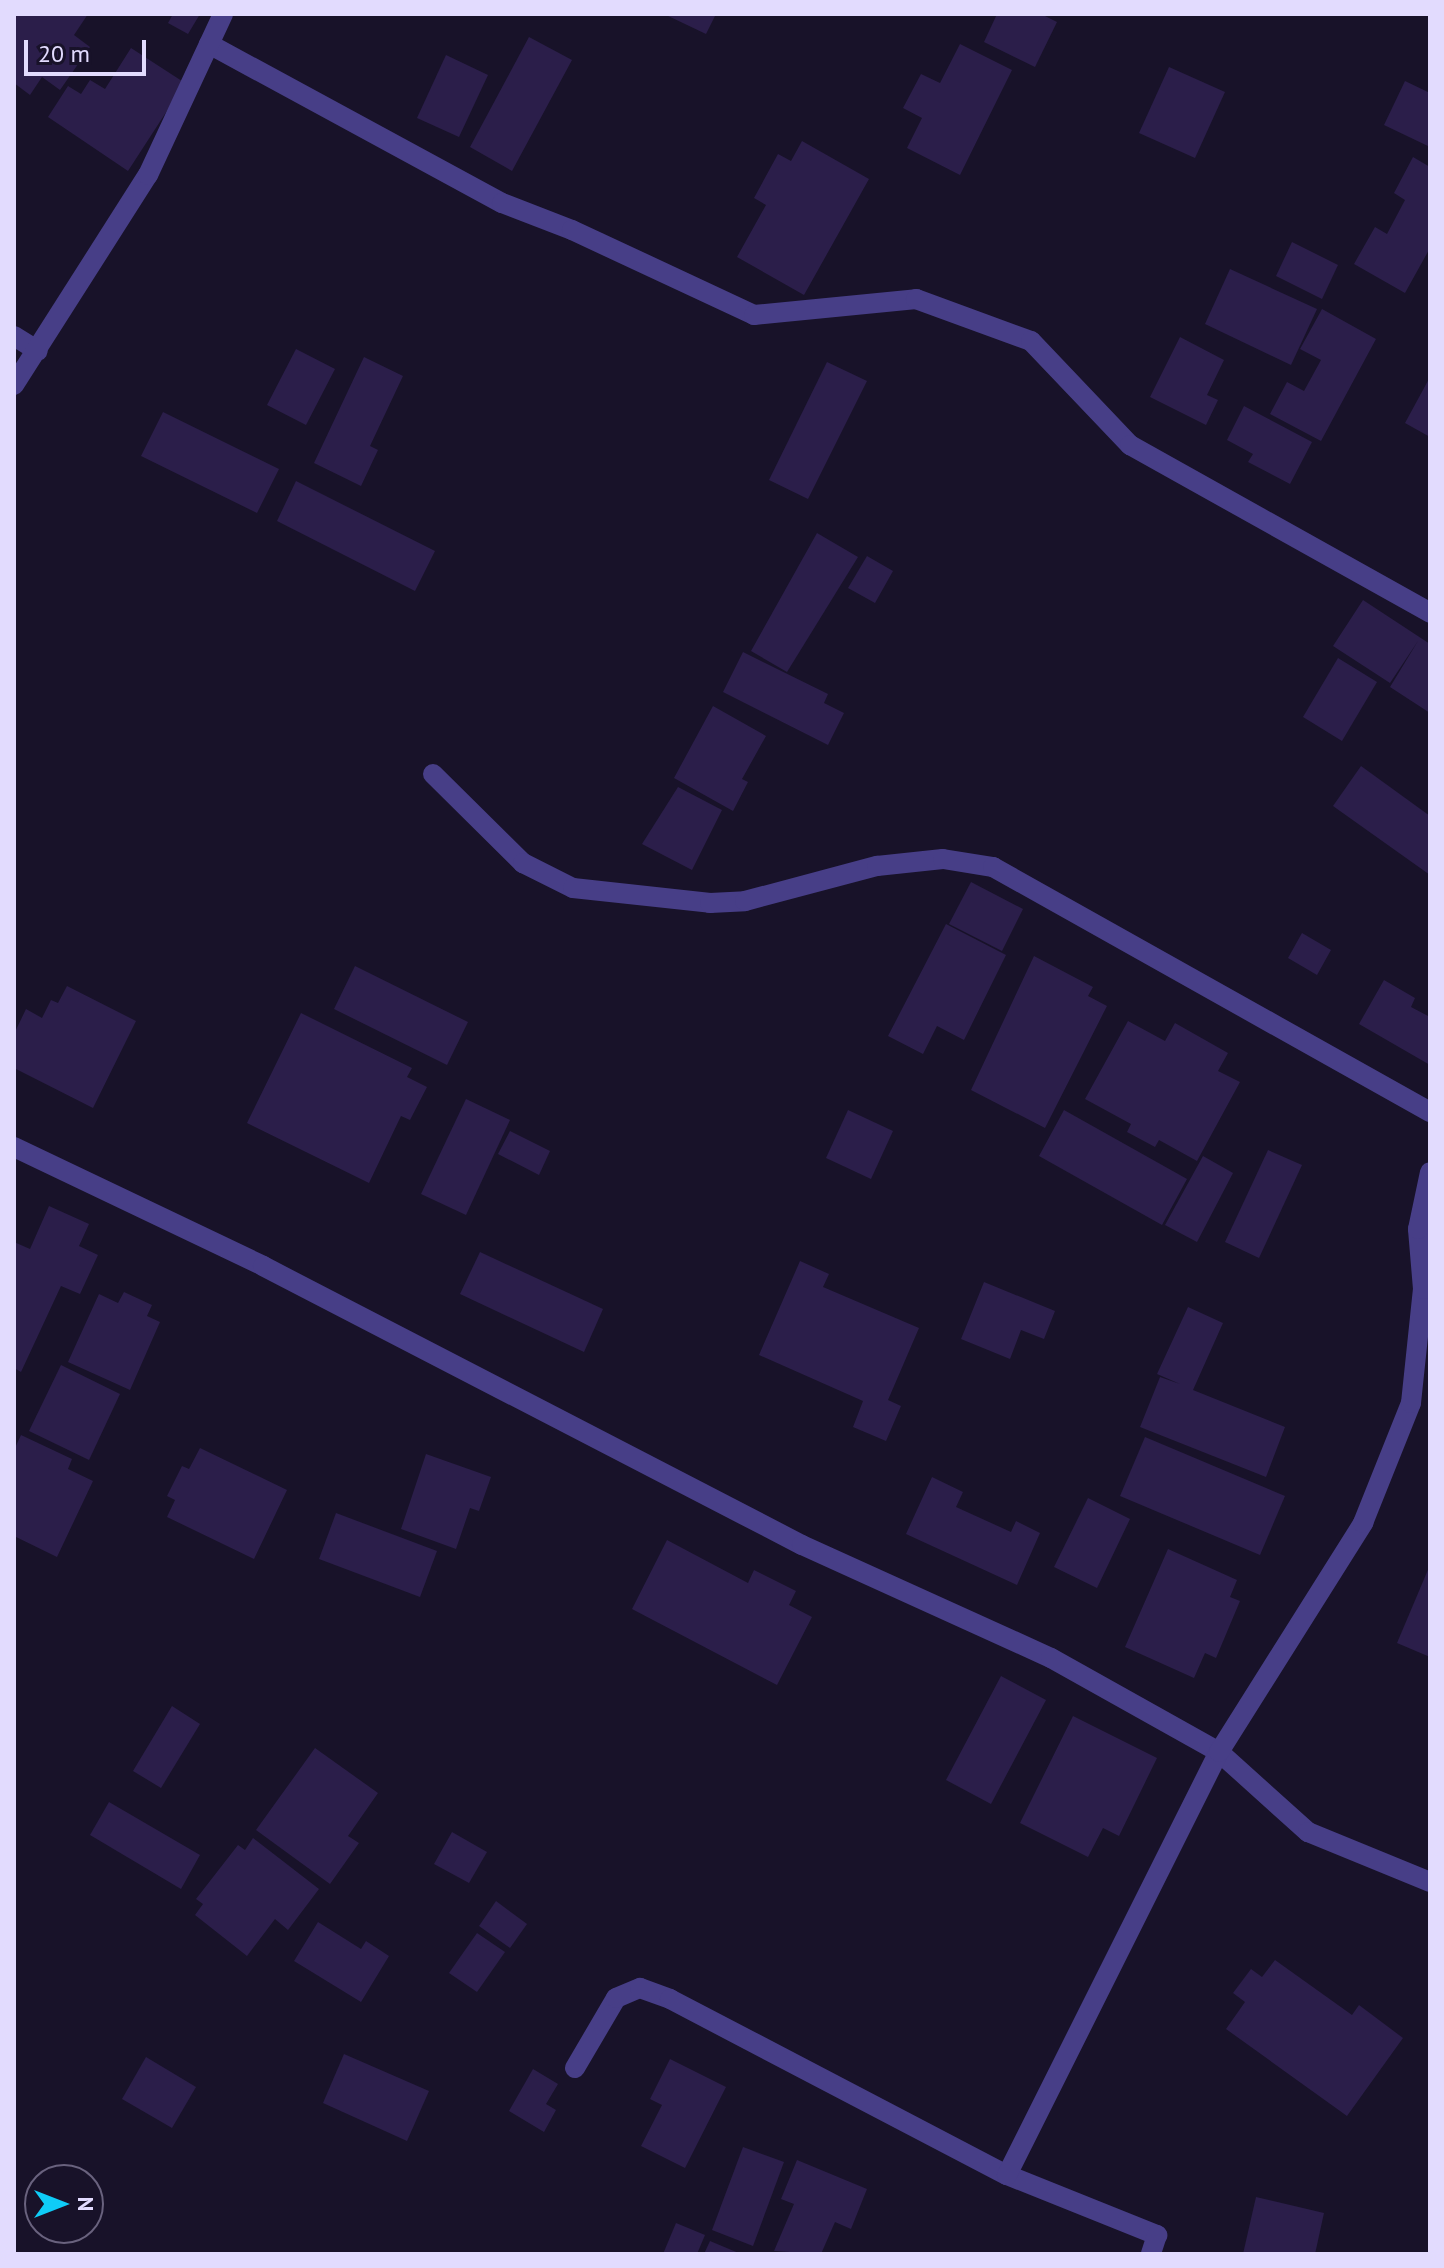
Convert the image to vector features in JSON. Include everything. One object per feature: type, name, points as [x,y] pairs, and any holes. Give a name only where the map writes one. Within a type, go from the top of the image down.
[{"type":"street","points":[[14,385],[148,175],[223,14]]},
{"type":"street","points":[[209,44],[502,203],[572,230],[754,315],[916,299],[1031,341],[1130,445],[1430,613]]},
{"type":"street","points":[[14,336],[38,351]]},
{"type":"street","points":[[433,774],[523,863],[573,888],[710,903],[745,901],[877,866],[943,859],[993,867],[1430,1112]]},
{"type":"street","points":[[14,1147],[263,1266],[802,1545],[1051,1658],[1219,1752],[1308,1832],[1430,1882]]},
{"type":"street","points":[[1007,2175],[1219,1752],[1363,1523],[1411,1403],[1423,1289],[1418,1229],[1430,1172]]},
{"type":"street","points":[[575,2068],[616,1998],[640,1988],[670,1999],[1007,2175],[1157,2235],[1151,2254]]},
{"type":"building","points":[[14,14],[88,14],[74,35],[90,47],[60,90],[42,77],[30,95],[14,83]]},
{"type":"building","points":[[173,14],[200,14],[188,34],[168,23]]},
{"type":"building","points":[[664,14],[716,14],[706,34]]},
{"type":"building","points":[[997,14],[1041,14],[1057,22],[1035,67],[984,42]]},
{"type":"building","points":[[529,37],[572,60],[512,171],[470,147]]},
{"type":"building","points":[[960,44],[1012,70],[960,175],[907,148],[922,118],[903,108],[921,74],[940,83]]},
{"type":"building","points":[[131,48],[185,83],[128,171],[48,117],[68,86],[81,94],[90,80],[105,89]]},
{"type":"building","points":[[446,55],[488,75],[459,137],[417,118]]},
{"type":"building","points":[[1169,67],[1225,92],[1195,158],[1139,133]]},
{"type":"building","points":[[1405,81],[1430,93],[1430,147],[1384,125]]},
{"type":"building","points":[[802,141],[869,179],[804,295],[737,257],[766,205],[754,198],[778,154],[791,161]]},
{"type":"building","points":[[1413,157],[1430,167],[1430,248],[1405,293],[1354,264],[1375,227],[1387,234],[1405,200],[1394,193]]},
{"type":"building","points":[[1292,242],[1338,265],[1322,299],[1276,276]]},
{"type":"building","points":[[1230,269],[1317,309],[1291,365],[1205,324]]},
{"type":"building","points":[[1322,309],[1376,339],[1321,441],[1270,414],[1287,382],[1304,391],[1321,360],[1300,349]]},
{"type":"building","points":[[1180,337],[1224,360],[1207,395],[1218,400],[1206,425],[1150,397]]},
{"type":"building","points":[[296,349],[335,369],[306,425],[267,405]]},
{"type":"building","points":[[364,357],[403,376],[370,446],[378,450],[361,486],[314,463]]},
{"type":"building","points":[[827,362],[867,381],[808,499],[769,480]]},
{"type":"building","points":[[1430,377],[1430,437],[1405,423]]},
{"type":"building","points":[[1244,406],[1312,442],[1290,484],[1248,462],[1253,454],[1227,440]]},
{"type":"building","points":[[163,412],[279,469],[257,513],[141,456]]},
{"type":"building","points":[[296,481],[435,551],[415,591],[277,521]]},
{"type":"building","points":[[817,533],[858,557],[787,672],[751,651]]},
{"type":"building","points":[[867,556],[893,571],[875,603],[848,588]]},
{"type":"building","points":[[1363,600],[1430,644],[1430,713],[1390,687],[1418,641],[1390,683],[1333,646]]},
{"type":"building","points":[[743,652],[828,694],[824,703],[844,713],[828,745],[723,692]]},
{"type":"building","points":[[1338,658],[1377,682],[1342,741],[1303,717]]},
{"type":"building","points":[[713,706],[766,736],[742,779],[748,782],[733,811],[674,778]]},
{"type":"building","points":[[1361,766],[1430,816],[1430,875],[1333,806]]},
{"type":"building","points":[[678,787],[722,810],[692,870],[642,844]]},
{"type":"building","points":[[971,882],[1023,909],[1002,951],[949,924]]},
{"type":"building","points":[[946,924],[1006,955],[964,1040],[937,1026],[923,1054],[888,1036]]},
{"type":"building","points":[[1302,933],[1331,950],[1317,975],[1288,958]]},
{"type":"building","points":[[1034,956],[1093,987],[1088,996],[1107,1006],[1045,1128],[971,1090]]},
{"type":"building","points":[[355,966],[468,1022],[447,1065],[334,1009]]},
{"type":"building","points":[[1384,980],[1415,998],[1411,1007],[1430,1017],[1430,1065],[1359,1024]]},
{"type":"building","points":[[67,986],[136,1021],[93,1108],[14,1068],[14,1034],[26,1009],[42,1018],[51,1000],[58,1003]]},
{"type":"building","points":[[301,1013],[412,1068],[407,1077],[427,1087],[410,1120],[401,1116],[369,1183],[247,1123]]},
{"type":"building","points":[[1128,1021],[1165,1041],[1175,1023],[1228,1053],[1218,1071],[1240,1082],[1197,1161],[1159,1140],[1155,1147],[1127,1132],[1131,1124],[1085,1099]]},
{"type":"building","points":[[466,1099],[510,1120],[466,1215],[421,1194]]},
{"type":"building","points":[[848,1110],[893,1131],[871,1179],[826,1158]]},
{"type":"building","points":[[1064,1110],[1187,1179],[1162,1225],[1039,1156]]},
{"type":"building","points":[[510,1131],[550,1151],[539,1175],[498,1154]]},
{"type":"building","points":[[1268,1150],[1302,1165],[1259,1258],[1225,1242]]},
{"type":"building","points":[[1203,1156],[1233,1173],[1197,1242],[1165,1225]]},
{"type":"building","points":[[49,1206],[89,1224],[79,1246],[98,1255],[80,1294],[61,1286],[21,1372],[14,1368],[14,1242],[30,1249]]},
{"type":"building","points":[[480,1252],[603,1309],[584,1352],[460,1294]]},
{"type":"building","points":[[800,1261],[829,1274],[823,1287],[919,1328],[888,1400],[901,1406],[886,1441],[853,1427],[863,1401],[759,1355]]},
{"type":"building","points":[[984,1282],[1055,1311],[1044,1339],[1021,1330],[1010,1359],[961,1339]]},
{"type":"building","points":[[124,1292],[152,1305],[147,1316],[160,1322],[130,1390],[68,1362],[99,1294],[118,1303]]},
{"type":"building","points":[[1188,1307],[1223,1323],[1193,1390],[1285,1427],[1266,1477],[1140,1427],[1160,1377],[1180,1384],[1157,1374]]},
{"type":"building","points":[[61,1365],[120,1394],[89,1460],[29,1431]]},
{"type":"building","points":[[21,1435],[72,1459],[68,1469],[93,1481],[57,1557],[14,1536],[14,1450]]},
{"type":"building","points":[[1145,1437],[1285,1496],[1260,1555],[1120,1496]]},
{"type":"building","points":[[200,1448],[287,1490],[254,1559],[167,1517],[175,1500],[167,1496],[182,1466],[189,1469]]},
{"type":"building","points":[[426,1454],[491,1477],[479,1511],[470,1508],[456,1549],[401,1529]]},
{"type":"building","points":[[932,1477],[963,1492],[956,1507],[1011,1532],[1016,1521],[1040,1533],[1017,1585],[906,1534]]},
{"type":"building","points":[[1088,1498],[1130,1519],[1097,1588],[1054,1567]]},
{"type":"building","points":[[336,1513],[437,1551],[420,1597],[319,1559]]},
{"type":"building","points":[[667,1540],[748,1583],[754,1570],[796,1591],[789,1605],[812,1617],[777,1685],[632,1609]]},
{"type":"building","points":[[1168,1549],[1237,1580],[1230,1597],[1240,1601],[1216,1658],[1205,1653],[1194,1678],[1125,1647]]},
{"type":"building","points":[[1430,1565],[1430,1657],[1397,1643]]},
{"type":"building","points":[[1001,1676],[1046,1700],[991,1804],[946,1780]]},
{"type":"building","points":[[172,1706],[200,1724],[161,1788],[133,1771]]},
{"type":"building","points":[[1073,1716],[1157,1758],[1119,1836],[1103,1828],[1088,1857],[1020,1823]]},
{"type":"building","points":[[315,1748],[378,1793],[348,1836],[359,1843],[330,1884],[256,1830]]},
{"type":"building","points":[[109,1802],[200,1855],[181,1889],[90,1835]]},
{"type":"building","points":[[452,1832],[487,1852],[469,1883],[434,1864]]},
{"type":"building","points":[[253,1838],[319,1889],[288,1930],[275,1919],[247,1956],[195,1915],[203,1904],[196,1899],[238,1845],[245,1850]]},
{"type":"building","points":[[496,1901],[527,1924],[510,1948],[479,1926]]},
{"type":"building","points":[[318,1922],[361,1949],[366,1941],[389,1956],[361,2002],[294,1961]]},
{"type":"building","points":[[477,1933],[505,1952],[477,1992],[449,1973]]},
{"type":"building","points":[[1275,1960],[1352,2015],[1359,2005],[1403,2038],[1347,2116],[1226,2029],[1245,2002],[1233,1993],[1251,1969],[1262,1977]]},
{"type":"building","points":[[344,2054],[429,2091],[407,2141],[323,2103]]},
{"type":"building","points":[[146,2057],[196,2087],[172,2128],[122,2099]]},
{"type":"building","points":[[670,2059],[726,2087],[685,2168],[641,2146],[662,2105],[650,2099]]},
{"type":"building","points":[[533,2069],[558,2084],[546,2104],[556,2110],[544,2132],[509,2111]]},
{"type":"building","points":[[743,2147],[784,2162],[753,2246],[712,2230]]},
{"type":"building","points":[[797,2160],[867,2189],[851,2229],[835,2222],[821,2254],[774,2251],[794,2204],[781,2199]]},
{"type":"building","points":[[1256,2197],[1324,2213],[1315,2254],[1243,2254]]},
{"type":"building","points":[[676,2223],[705,2235],[697,2254],[663,2254]]},
{"type":"building","points":[[710,2241],[741,2254],[704,2254]]}]
